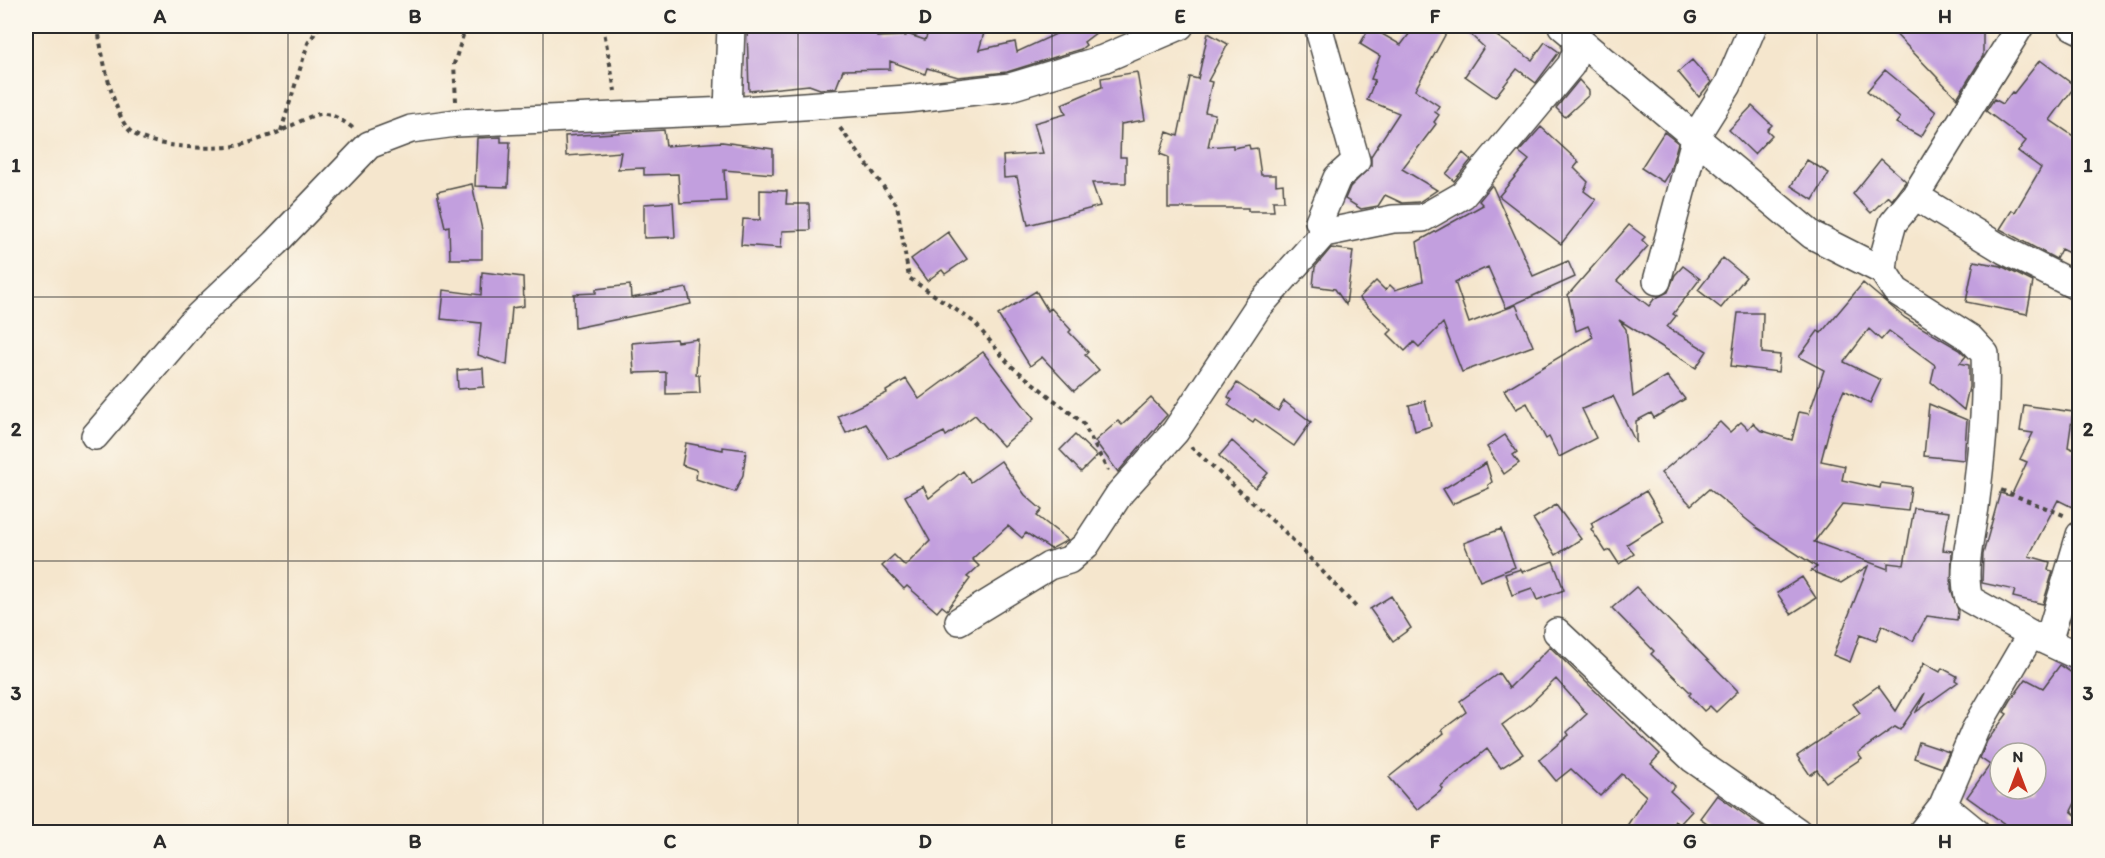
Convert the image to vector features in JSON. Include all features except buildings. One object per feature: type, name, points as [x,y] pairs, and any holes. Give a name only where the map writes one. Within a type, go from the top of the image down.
[{"type":"street","points":[[728,111],[731,26]]},
{"type":"street","points":[[95,436],[193,321],[275,243],[369,145],[411,129],[456,123],[728,111],[906,99],[1010,87],[1103,59],[1180,26]]},
{"type":"street","points":[[1318,26],[1356,161],[1337,178],[1319,221],[1324,233]]},
{"type":"street","points":[[1883,271],[1885,252],[1893,223],[1915,196],[2020,26]]},
{"type":"street","points":[[2072,26],[2079,30]]},
{"type":"street","points":[[1657,281],[1696,136],[1728,85],[1749,27]]},
{"type":"street","points":[[959,621],[1049,567],[1069,560],[1086,545],[1120,493],[1175,432],[1258,307],[1324,233],[1393,219],[1423,218],[1463,195],[1571,65],[1576,52],[1568,32]]},
{"type":"street","points":[[1568,32],[1696,136],[1812,235],[1883,271],[1896,291],[1970,338],[1985,354],[1978,481],[1966,574],[1969,599],[2079,657]]},
{"type":"street","points":[[1915,196],[2004,250],[2079,288]]},
{"type":"street","points":[[1922,832],[1943,805],[1975,730],[2040,638],[2074,526]]},
{"type":"street","points":[[1557,632],[1693,759],[1798,832]]},
{"type":"street","points":[[1943,805],[1976,832]]},
{"type":"path","points":[[98,26],[104,64],[114,98],[129,129],[149,141],[190,147],[236,146],[281,132],[316,114],[325,114],[341,119],[359,133],[369,145]]},
{"type":"path","points":[[281,132],[308,44],[320,26]]},
{"type":"path","points":[[456,123],[454,64],[466,26]]},
{"type":"path","points":[[603,26],[620,116]]},
{"type":"path","points":[[821,104],[897,205],[909,278],[974,322],[1010,365],[1083,423],[1120,493]]},
{"type":"path","points":[[1175,432],[1224,480],[1286,533],[1358,609]]},
{"type":"path","points":[[1978,481],[2074,526]]}]
